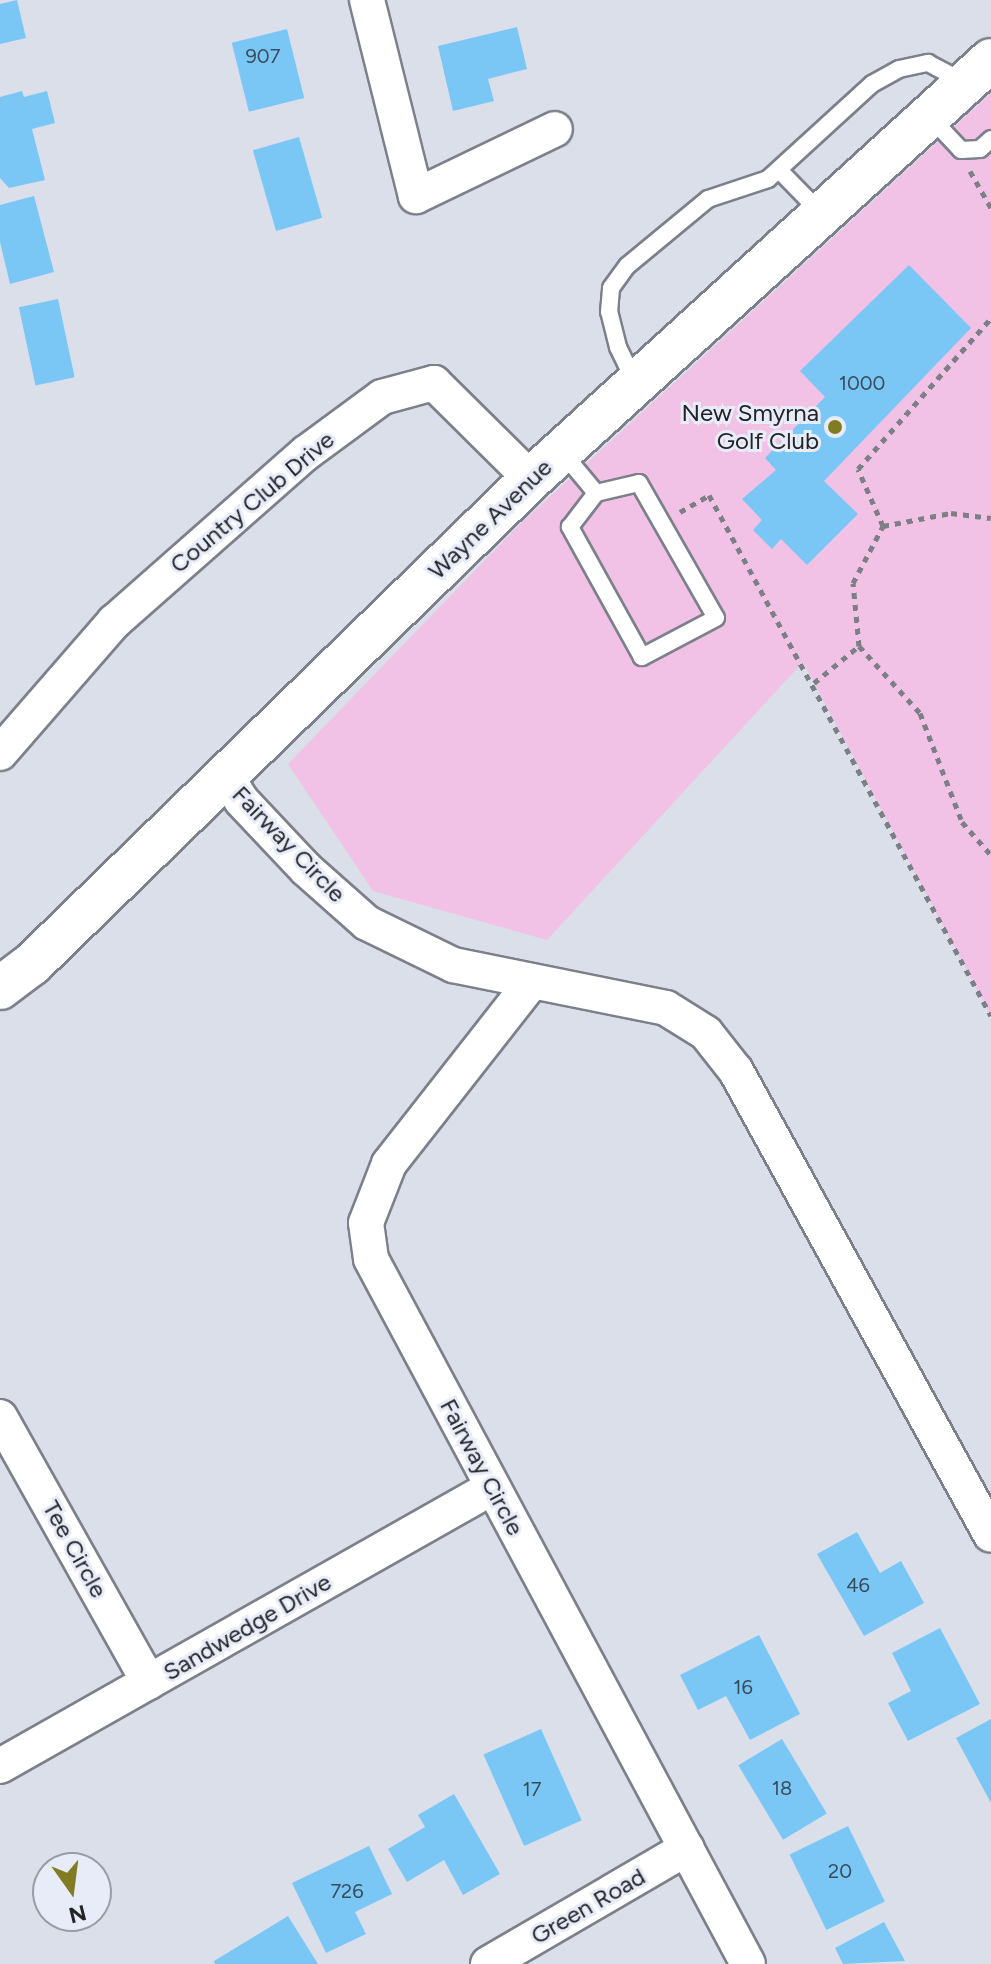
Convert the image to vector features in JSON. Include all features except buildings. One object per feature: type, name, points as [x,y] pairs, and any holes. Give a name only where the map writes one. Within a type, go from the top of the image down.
[{"type":"street","points":[[367,0],[416,196],[555,129]]},
{"type":"street","name":"Wayne Avenue","points":[[0,988],[32,964],[531,479],[978,72]]},
{"type":"street","name":"Country Club Drive","points":[[0,753],[114,622],[306,453],[382,397],[434,383],[531,479]]},
{"type":"street","name":"Fairway Circle","points":[[225,774],[241,800],[306,869],[367,923],[453,965],[530,984],[666,1008],[706,1033],[736,1071],[991,1535]]},
{"type":"street","name":"Fairway Circle","points":[[530,984],[389,1164],[366,1223],[371,1259],[748,1964]]},
{"type":"street","name":"Tee Circle","points":[[0,1417],[149,1682]]},
{"type":"street","name":"Sandwedge Drive","points":[[0,1766],[493,1487]]},
{"type":"street","name":"Green Road","points":[[488,1964],[687,1848]]},
{"type":"lane","points":[[636,383],[618,347],[609,312],[611,288],[627,266],[708,199],[768,179],[872,84],[899,69],[928,63],[978,72]]},
{"type":"lane","points":[[929,116],[961,150],[980,149],[991,139]]},
{"type":"lane","points":[[779,170],[822,214]]},
{"type":"lane","points":[[561,451],[596,493]]},
{"type":"lane","points":[[639,483],[716,618],[642,657],[570,527],[596,493],[639,483]]},
{"type":"path","points":[[969,150],[970,177],[991,208]]},
{"type":"path","points":[[883,526],[858,469],[991,318]]},
{"type":"path","points":[[662,522],[709,495],[814,683],[991,1016]]},
{"type":"path","points":[[883,526],[951,513],[991,518]]},
{"type":"path","points":[[883,526],[853,583],[859,646],[920,713],[962,822],[991,855]]},
{"type":"path","points":[[814,683],[859,646]]},
{"type":"shaded area","name":"New Smyrna Golf Club","points":[[991,93],[991,1016],[803,662],[547,940],[373,891],[288,764],[520,524]]},
{"type":"place","name":"New Smyrna Golf Club","points":[[835,427]]}]
